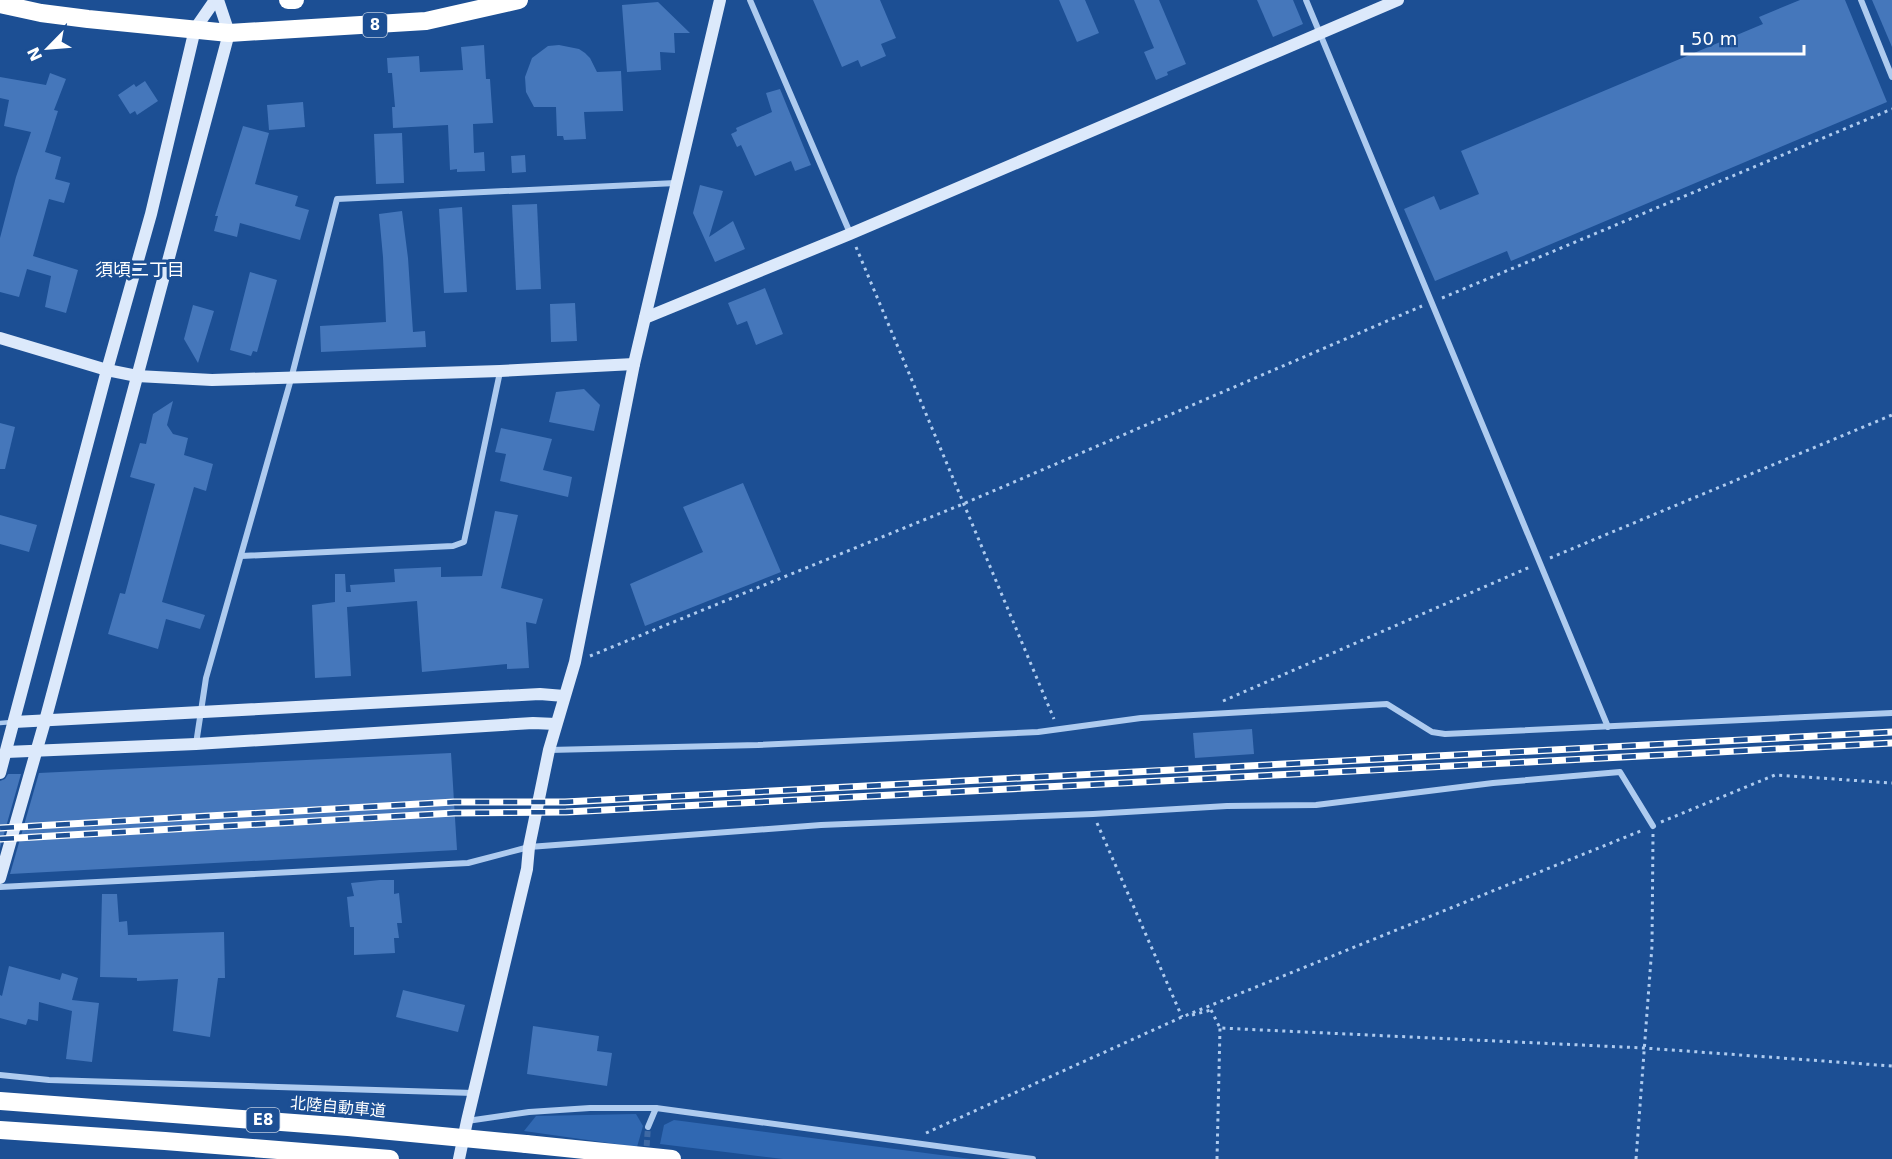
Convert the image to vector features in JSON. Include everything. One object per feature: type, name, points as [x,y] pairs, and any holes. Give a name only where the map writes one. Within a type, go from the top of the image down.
[{"type":"highway","points":[[288,0],[295,0]]},
{"type":"highway","name":"8","points":[[0,4],[41,13],[88,19],[229,33],[426,21],[519,0]]},
{"type":"highway","name":"北陸自動車道","points":[[0,1101],[326,1125],[672,1159]]},
{"type":"highway","name":"E8","points":[[0,1130],[165,1140],[390,1159]]},
{"type":"street","points":[[0,772],[3,752],[14,722],[107,370],[151,214],[195,29],[216,0]]},
{"type":"street","points":[[0,878],[45,721],[229,33],[216,0]]},
{"type":"street","points":[[459,1159],[527,869],[529,847],[549,750],[574,663],[634,364],[720,0]]},
{"type":"street","points":[[750,0],[850,234]]},
{"type":"street","points":[[1306,0],[1608,727]]},
{"type":"street","points":[[645,318],[850,234],[1398,0]]},
{"type":"street","points":[[1861,0],[1892,77]]},
{"type":"street","points":[[196,744],[206,678],[291,379],[337,199],[676,183]]},
{"type":"street","points":[[0,338],[107,370],[137,376],[212,381],[634,364]]},
{"type":"street","points":[[241,556],[453,546],[464,542],[500,371]]},
{"type":"street","points":[[14,722],[540,694],[564,696]]},
{"type":"street","points":[[549,750],[746,745],[1058,730],[1141,718],[1387,704],[1432,732],[1445,734],[1892,713]]},
{"type":"street","points":[[3,752],[196,744],[533,723],[556,724]]},
{"type":"street","points":[[0,887],[462,863],[529,847],[821,825],[1227,806],[1316,805],[1493,783],[1620,772],[1653,826]]},
{"type":"street","points":[[0,1075],[50,1080],[473,1093]]},
{"type":"street","points":[[467,1121],[529,1112],[590,1108],[656,1108],[1033,1159]]},
{"type":"street","points":[[648,1127],[656,1108]]},
{"type":"lane","points":[[0,723],[14,722]]},
{"type":"path","points":[[574,663],[963,504],[1431,302],[1892,109]]},
{"type":"path","points":[[850,234],[1058,730]]},
{"type":"path","points":[[1191,715],[1539,563],[1892,415]]},
{"type":"path","points":[[905,1142],[1182,1017],[1775,775],[1892,783]]},
{"type":"path","points":[[1093,814],[1182,1017]]},
{"type":"path","points":[[1636,1159],[1652,946],[1653,826]]},
{"type":"path","points":[[1182,1017],[1211,1010],[1220,1028],[1217,1159]]},
{"type":"path","points":[[1220,1028],[1644,1048],[1892,1066]]},
{"type":"shaded area","points":[[636,1114],[643,1126],[637,1147],[524,1131],[536,1116]]},
{"type":"shaded area","points":[[674,1120],[971,1159],[783,1159],[660,1144],[664,1125]]},
{"type":"building","points":[[813,0],[880,0],[896,38],[881,44],[886,56],[861,67],[858,60],[842,67]]},
{"type":"building","points":[[1059,0],[1085,0],[1099,33],[1077,42]]},
{"type":"building","points":[[1134,0],[1159,0],[1186,64],[1167,72],[1168,75],[1156,80],[1144,52],[1154,48]]},
{"type":"building","points":[[1257,0],[1293,0],[1303,24],[1273,37]]},
{"type":"building","points":[[1800,0],[1845,0],[1887,102],[1511,261],[1507,251],[1435,281],[1404,209],[1434,196],[1440,210],[1479,194],[1461,151],[1763,24],[1759,17]]},
{"type":"building","points":[[1872,0],[1892,0],[1892,47]]},
{"type":"building","points":[[658,2],[690,33],[674,33],[675,53],[660,52],[661,70],[627,72],[622,5]]},
{"type":"building","points":[[484,45],[486,79],[490,79],[493,123],[473,124],[474,153],[484,152],[485,171],[457,172],[457,169],[450,170],[448,125],[393,128],[392,107],[395,107],[392,73],[388,73],[387,58],[419,56],[420,72],[463,70],[461,47]]},
{"type":"building","points":[[559,45],[579,49],[585,53],[597,72],[621,71],[623,111],[584,112],[586,139],[564,140],[563,136],[557,136],[556,107],[534,107],[526,92],[525,77],[532,58],[548,46]]},
{"type":"building","points":[[50,73],[66,79],[54,110],[58,111],[45,152],[61,157],[55,179],[70,183],[64,203],[49,199],[33,256],[78,270],[66,313],[45,307],[51,276],[27,269],[19,297],[0,292],[0,238],[31,132],[4,126],[9,100],[0,98],[0,77],[46,85]]},
{"type":"building","points":[[145,81],[158,101],[137,115],[135,111],[130,114],[118,95],[134,84],[136,87]]},
{"type":"building","points":[[780,89],[811,165],[795,171],[791,161],[755,176],[741,145],[737,147],[731,134],[737,131],[736,128],[772,112],[766,93]]},
{"type":"building","points":[[303,102],[305,127],[269,130],[267,105]]},
{"type":"building","points":[[243,126],[269,133],[255,184],[298,196],[295,206],[309,210],[300,240],[240,223],[237,237],[214,231],[218,216],[215,216]]},
{"type":"building","points":[[402,133],[404,183],[376,184],[374,134]]},
{"type":"building","points":[[525,155],[526,172],[512,173],[511,156]]},
{"type":"building","points":[[700,185],[723,191],[709,237],[733,221],[745,249],[715,262],[693,213]]},
{"type":"building","points":[[537,204],[541,289],[516,290],[512,205]]},
{"type":"building","points":[[462,207],[467,292],[444,293],[439,209]]},
{"type":"building","points":[[402,211],[413,332],[425,331],[426,347],[321,352],[320,326],[386,322],[379,214]]},
{"type":"building","points":[[250,272],[277,280],[257,352],[253,351],[251,356],[230,350]]},
{"type":"building","points":[[765,288],[783,334],[756,345],[747,321],[737,325],[728,303]]},
{"type":"building","points":[[575,303],[577,341],[551,342],[550,304]]},
{"type":"building","points":[[193,305],[214,311],[198,363],[184,339]]},
{"type":"building","points":[[584,389],[600,405],[594,431],[549,422],[556,392]]},
{"type":"building","points":[[173,401],[167,425],[173,434],[188,438],[184,455],[213,464],[206,491],[194,487],[162,602],[205,615],[200,629],[166,619],[158,649],[108,634],[120,593],[125,594],[155,484],[130,477],[140,443],[146,444],[153,414]]},
{"type":"building","points":[[0,423],[15,427],[5,469],[0,469]]},
{"type":"building","points":[[501,428],[552,439],[543,470],[572,477],[568,497],[500,481],[506,454],[495,452]]},
{"type":"building","points":[[743,483],[781,572],[645,626],[630,584],[703,552],[683,507]]},
{"type":"building","points":[[495,511],[518,515],[501,588],[543,599],[536,624],[526,622],[529,668],[507,669],[507,664],[422,672],[417,601],[347,607],[351,676],[315,678],[312,605],[335,602],[335,574],[345,574],[346,592],[351,592],[350,585],[395,582],[394,569],[441,567],[441,577],[482,576]]},
{"type":"building","points":[[0,515],[37,525],[29,552],[0,544]]},
{"type":"building","points":[[1252,729],[1254,754],[1195,758],[1193,733]]},
{"type":"building","points":[[451,753],[457,850],[10,874],[39,773]]},
{"type":"building","points":[[8,774],[21,774],[0,848],[0,781]]},
{"type":"building","points":[[394,880],[394,894],[399,893],[402,923],[397,923],[399,938],[394,938],[395,953],[354,955],[354,927],[350,927],[347,897],[354,896],[351,883]]},
{"type":"building","points":[[102,894],[117,894],[119,922],[127,921],[128,935],[224,932],[225,978],[218,978],[210,1037],[173,1031],[178,979],[137,981],[137,978],[100,977]]},
{"type":"building","points":[[9,966],[60,980],[62,973],[78,978],[72,1000],[99,1003],[92,1062],[66,1059],[72,1011],[39,1002],[38,1021],[28,1019],[26,1025],[0,1018],[0,995],[2,996]]},
{"type":"building","points":[[403,990],[465,1005],[458,1032],[396,1017]]},
{"type":"building","points":[[533,1026],[599,1036],[597,1051],[612,1053],[607,1086],[527,1074]]},
{"type":"tunnel","points":[[646,1155],[648,1127]]},
{"type":"railway","points":[[0,828],[454,802],[565,802],[1892,732]]},
{"type":"railway","points":[[0,839],[454,813],[566,812],[1892,743]]},
{"type":"district","name":"須頃二丁目","points":[[140,269]]}]
